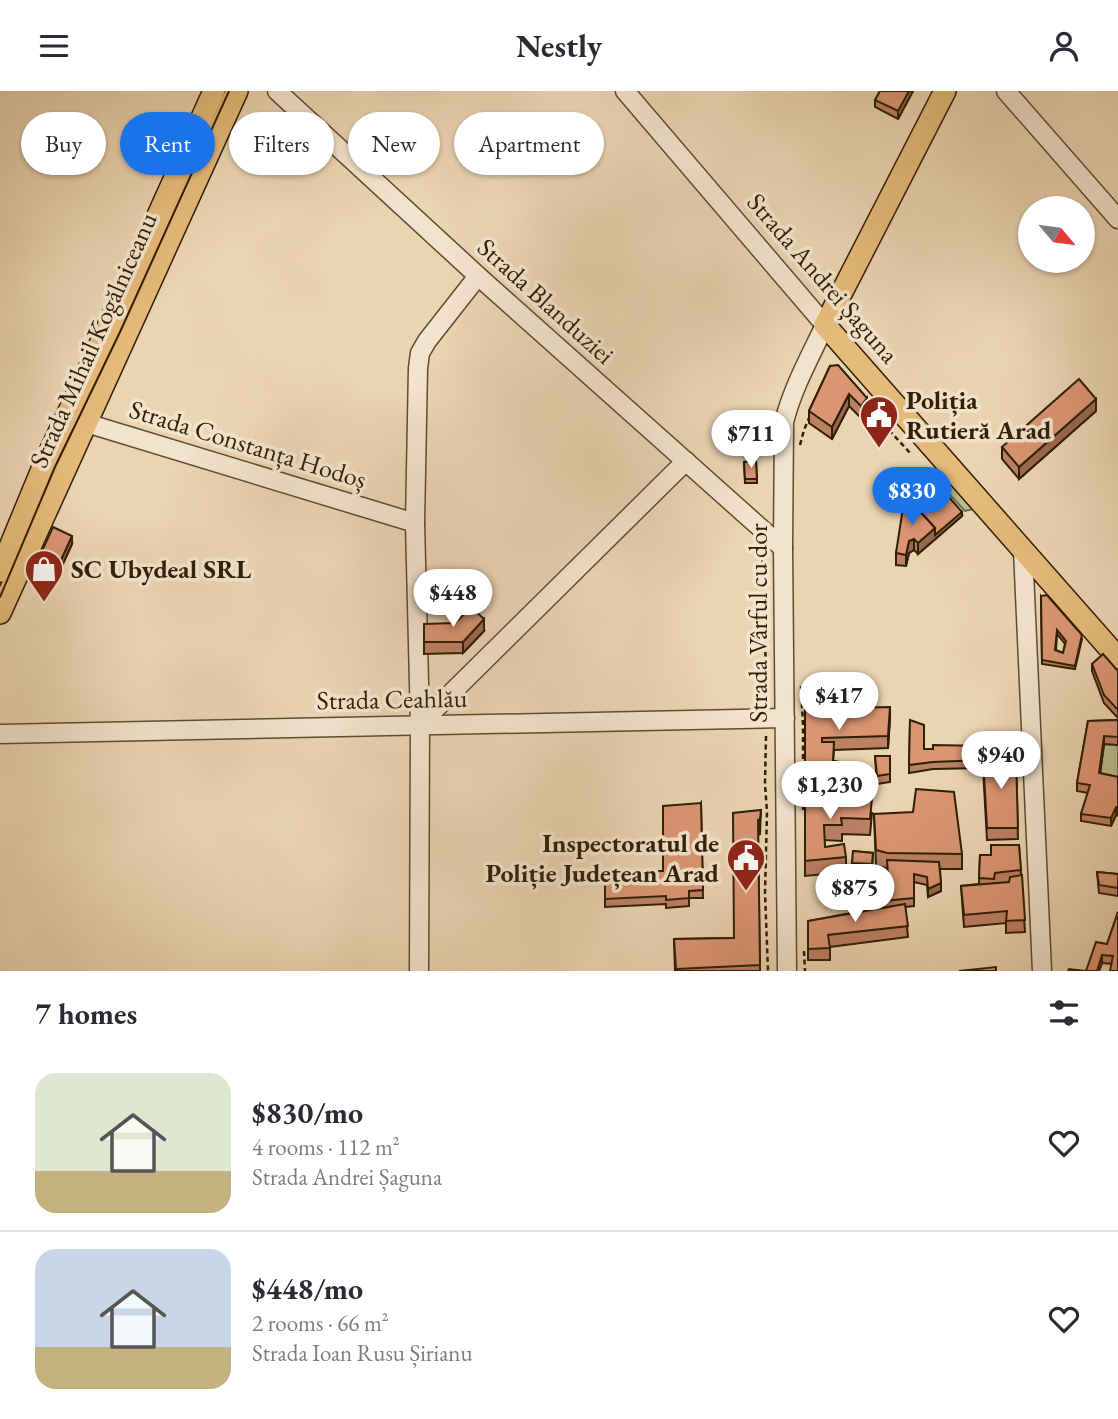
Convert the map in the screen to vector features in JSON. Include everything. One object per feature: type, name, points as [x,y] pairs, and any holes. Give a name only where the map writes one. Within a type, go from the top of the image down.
[{"type":"main road","name":"Strada Mihail Kogălniceanu","points":[[0,613],[76,420],[215,91]]},
{"type":"main road","name":"Strada Mihail Kogălniceanu","points":[[0,569],[45,462],[76,420],[237,91]]},
{"type":"main road","points":[[825,325],[945,91]]},
{"type":"main road","name":"Strada Andrei Șaguna","points":[[825,325],[1118,658]]},
{"type":"street","name":"Strada Blanduziei","points":[[277,91],[478,276],[783,548]]},
{"type":"street","name":"Strada Andrei Șaguna","points":[[625,91],[825,325]]},
{"type":"street","points":[[1006,91],[1118,219]]},
{"type":"street","points":[[419,971],[420,724],[415,523],[418,368],[420,353],[427,341],[478,276]]},
{"type":"street","name":"Strada Vârful cu dor","points":[[788,971],[784,422],[796,385],[825,325]]},
{"type":"street","name":"Strada Constanța Hodoș","points":[[76,420],[415,523]]},
{"type":"street","points":[[420,724],[686,461]]},
{"type":"street","points":[[1023,550],[1042,971]]},
{"type":"street","name":"Strada Ceahlău","points":[[0,734],[785,718]]},
{"type":"path","points":[[865,404],[911,454]]},
{"type":"path","points":[[799,451],[810,414]]},
{"type":"path","points":[[762,548],[766,701]]},
{"type":"path","points":[[766,736],[765,893],[768,971]]},
{"type":"green space","points":[[942,474],[974,509],[965,511],[938,482]]},
{"type":"green space","points":[[1104,744],[1118,745],[1118,785],[1099,781]]},
{"type":"building","points":[[880,91],[909,91],[898,111],[875,100]]},
{"type":"building","points":[[838,365],[867,398],[861,406],[849,394],[832,427],[809,411],[830,366]]},
{"type":"building","points":[[1079,379],[1096,399],[1019,467],[1002,447]]},
{"type":"building","points":[[756,461],[757,479],[745,479],[744,462]]},
{"type":"building","points":[[932,478],[962,512],[935,535],[935,528],[909,499]]},
{"type":"building","points":[[905,495],[935,528],[918,543],[914,539],[909,541],[906,555],[896,553]]},
{"type":"building","points":[[53,527],[72,536],[61,560],[42,551]]},
{"type":"building","points":[[1047,595],[1082,635],[1075,666],[1042,660],[1041,596]],"holes":[[[1057,630],[1066,641],[1063,653],[1055,650]]]},
{"type":"building","points":[[471,607],[484,619],[463,642],[424,642],[424,624],[455,623]]},
{"type":"building","points":[[1103,654],[1118,671],[1118,710],[1104,695],[1092,664]]},
{"type":"building","points":[[890,707],[888,736],[822,738],[822,742],[834,742],[833,761],[840,762],[840,771],[805,771],[805,709]]},
{"type":"building","points":[[910,720],[924,725],[924,749],[933,749],[933,745],[986,746],[983,760],[909,765]]},
{"type":"building","points":[[1118,720],[1118,737],[1104,736],[1099,773],[1118,777],[1118,808],[1116,807],[1111,818],[1081,814],[1090,785],[1077,783],[1088,721]]},
{"type":"building","points":[[994,753],[1016,757],[1018,828],[987,828],[983,758]]},
{"type":"building","points":[[875,756],[890,756],[890,774],[877,776]]},
{"type":"building","points":[[916,789],[954,792],[962,854],[887,853],[876,850],[874,814],[913,812]]},
{"type":"building","points":[[836,791],[836,798],[872,798],[870,819],[841,818],[842,825],[824,825],[825,847],[844,844],[846,857],[805,861],[805,794]]},
{"type":"building","points":[[701,803],[703,890],[689,891],[689,898],[666,900],[666,896],[605,899],[605,872],[663,871],[663,806]]},
{"type":"building","name":"Inspectoratul de Poliție Județean Arad","points":[[761,810],[758,820],[760,965],[676,969],[674,939],[734,938],[733,813]]},
{"type":"building","points":[[991,845],[1019,845],[1021,870],[995,873],[994,879],[979,878],[980,855],[991,855]]},
{"type":"building","points":[[853,851],[873,853],[872,864],[852,863]]},
{"type":"building","points":[[887,860],[939,862],[941,883],[928,889],[927,877],[914,874],[914,898],[883,901],[888,876]]},
{"type":"building","points":[[1097,872],[1118,874],[1118,888],[1099,885]]},
{"type":"building","points":[[1022,875],[1025,920],[1006,921],[1007,911],[964,915],[961,886],[1009,882],[1010,877]]},
{"type":"building","points":[[905,904],[908,926],[828,935],[830,948],[808,949],[808,921]]},
{"type":"building","points":[[1118,912],[1118,971],[1110,971],[1113,956],[1102,955],[1097,971],[1086,971],[1096,942],[1107,944]]},
{"type":"building","points":[[996,967],[996,971],[959,971]]},
{"type":"tram line","points":[[0,597],[55,467],[120,332],[229,91]]},
{"type":"place","name":"Poliția Rutieră Arad","points":[[879,449]]},
{"type":"place","name":"SC Ubydeal SRL","points":[[44,603]]},
{"type":"place","name":"Inspectoratul de Poliție Județean Arad","points":[[746,892]]}]
